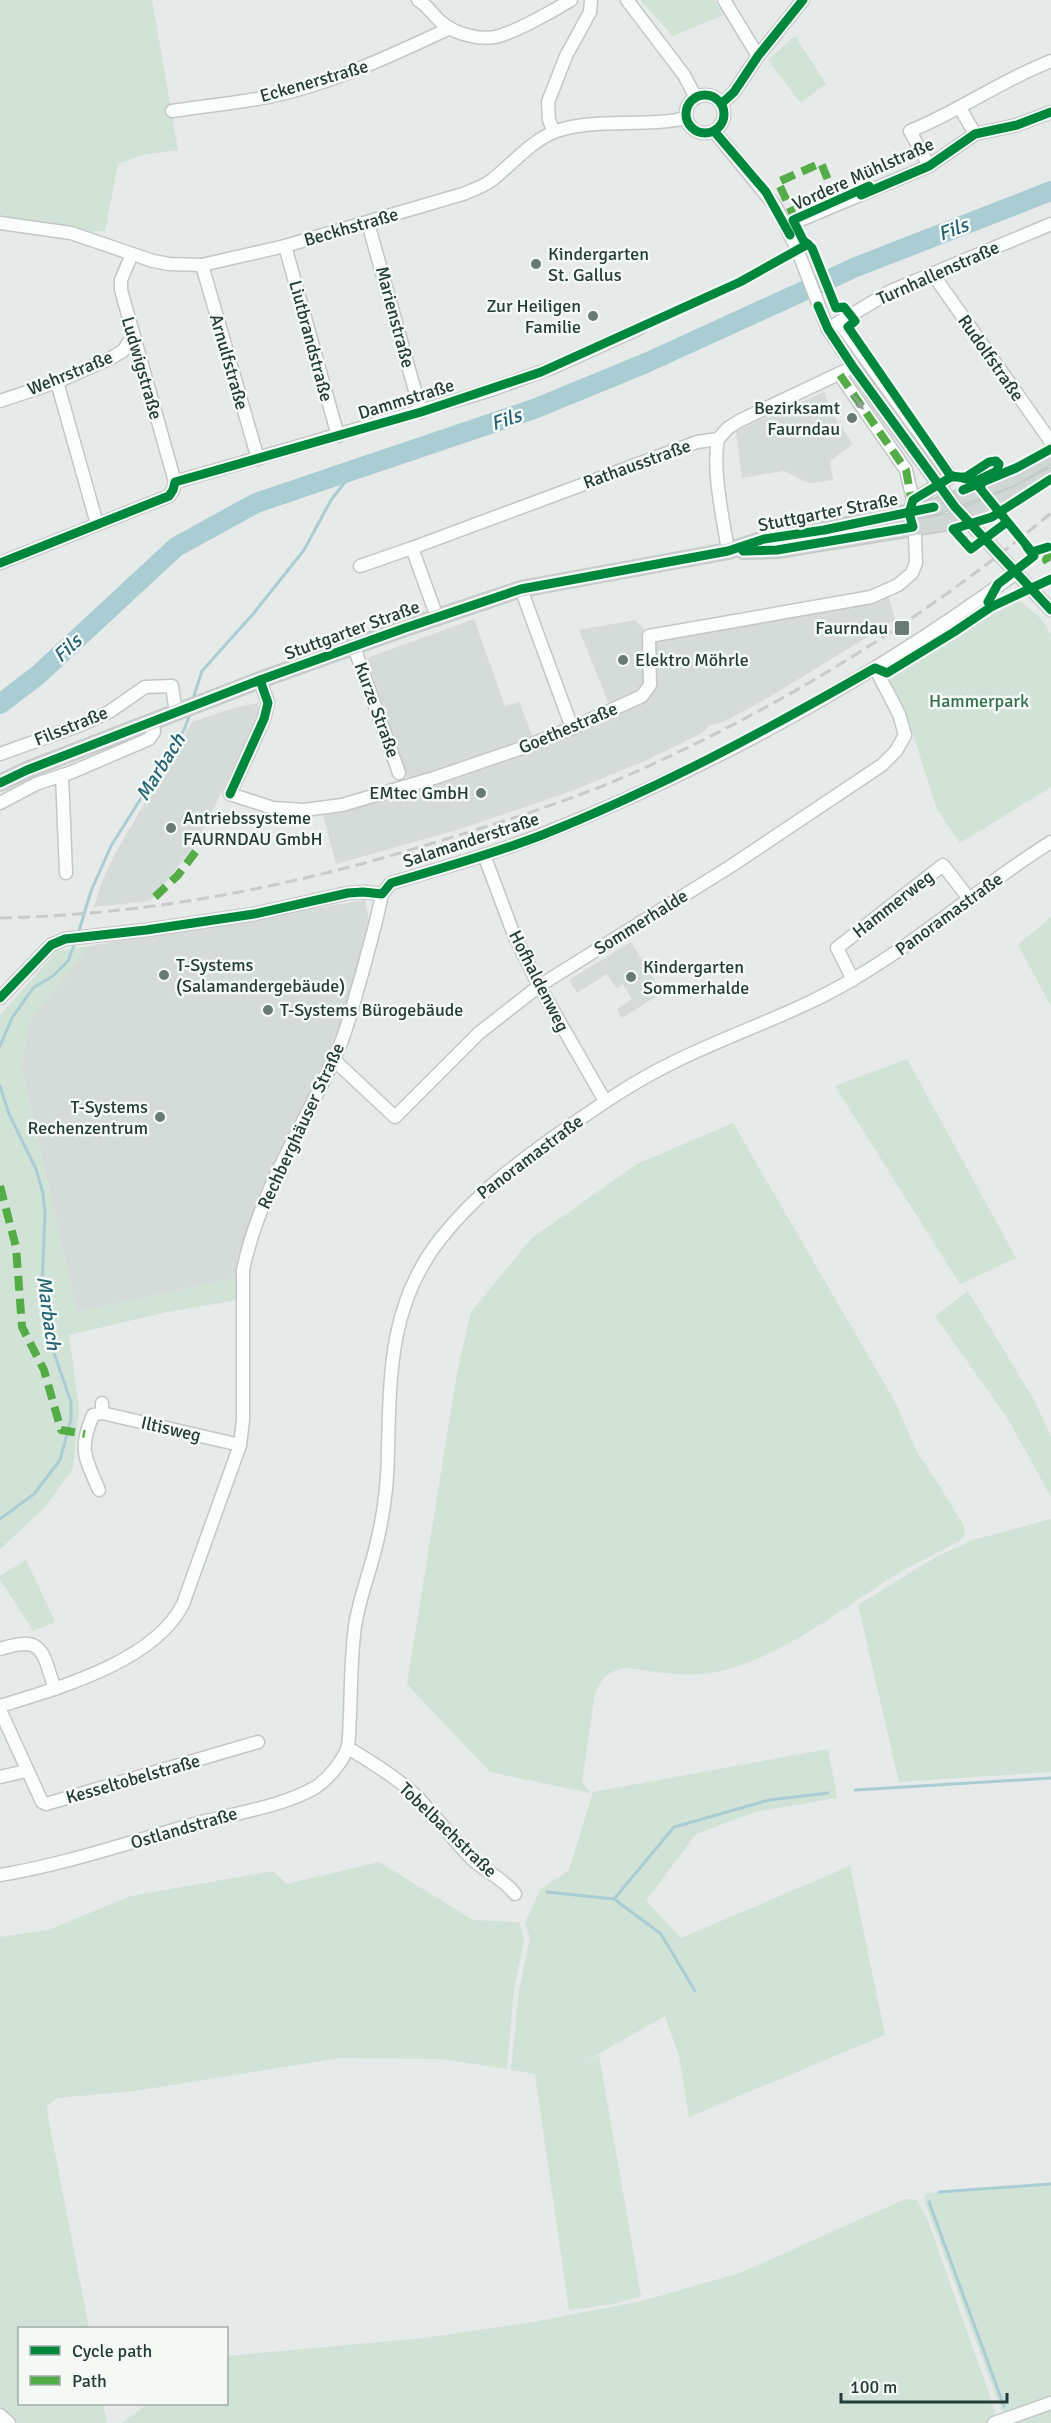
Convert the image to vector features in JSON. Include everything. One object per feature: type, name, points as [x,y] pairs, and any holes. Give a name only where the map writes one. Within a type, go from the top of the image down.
[{"type":"main road","name":"Stuttgarter Straße","points":[[0,783],[27,770],[260,680],[437,617],[521,590],[728,551],[777,550],[975,493],[1010,479],[1051,446]]},
{"type":"main road","name":"Stuttgarter Straße","points":[[912,513],[949,522],[1017,494],[1051,476]]},
{"type":"street","points":[[418,0],[430,8],[441,22],[450,28],[482,37],[497,37],[571,0]]},
{"type":"street","points":[[627,0],[684,75],[696,98]]},
{"type":"street","points":[[724,0],[758,56]]},
{"type":"street","points":[[721,104],[734,92],[758,56],[803,0]]},
{"type":"street","points":[[554,132],[549,120],[548,102],[556,78],[592,2]]},
{"type":"street","name":"Eckenerstraße","points":[[172,111],[267,97],[315,83],[376,63],[450,28]]},
{"type":"street","points":[[929,166],[910,131],[960,108],[1030,69],[1051,61]]},
{"type":"street","points":[[707,96],[721,104],[724,116],[714,131],[697,132],[688,124],[686,118],[688,106],[696,98],[707,96]]},
{"type":"street","points":[[960,108],[975,134]]},
{"type":"street","name":"Vordere Mühlstraße","points":[[786,226],[929,166],[975,134],[1017,125],[1051,111]]},
{"type":"street","name":"Beckhstraße","points":[[0,223],[70,233],[169,264],[202,265],[285,246],[463,194],[489,182],[535,143],[554,132],[601,125],[669,122],[686,118]]},
{"type":"street","points":[[714,131],[766,192],[786,226],[828,329],[853,367],[955,507],[1051,610]]},
{"type":"street","name":"Marienstraße","points":[[369,223],[421,412]]},
{"type":"street","name":"Turnhallenstraße","points":[[828,329],[891,291],[1051,224]]},
{"type":"street","name":"Liutbrandstraße","points":[[285,246],[338,436]]},
{"type":"street","name":"Ludwigstraße","points":[[132,254],[121,280],[124,304],[175,482]]},
{"type":"street","name":"Arnulfstraße","points":[[202,265],[258,459]]},
{"type":"street","name":"Rudolfstraße","points":[[932,273],[1051,446]]},
{"type":"street","points":[[839,321],[951,477],[912,513]]},
{"type":"street","name":"Dammstraße","points":[[175,482],[421,412],[541,372],[640,328]]},
{"type":"street","name":"Wehrstraße","points":[[0,401],[57,382],[111,358],[123,351],[133,336]]},
{"type":"street","points":[[728,551],[716,450],[718,440],[728,428],[739,421],[853,367]]},
{"type":"street","points":[[840,375],[906,470],[912,513]]},
{"type":"street","points":[[57,382],[97,524]]},
{"type":"street","name":"Rathausstraße","points":[[360,566],[697,442],[718,440]]},
{"type":"street","points":[[0,563],[169,496],[174,490],[175,482]]},
{"type":"street","name":"Goethestraße","points":[[260,680],[268,703],[264,719],[230,794],[273,808],[304,810],[342,805],[434,778],[572,728],[642,696],[650,685],[650,636],[871,597],[898,585],[912,573],[916,563],[912,513]]},
{"type":"street","points":[[412,548],[437,617]]},
{"type":"street","name":"Salamanderstraße","points":[[381,894],[391,883],[484,855],[542,834],[685,772],[796,713],[874,668],[1016,573]]},
{"type":"street","points":[[521,590],[572,728]]},
{"type":"street","name":"Kurze Straße","points":[[354,647],[399,773]]},
{"type":"street","name":"Sommerhalde","points":[[334,1060],[395,1117],[479,1033],[539,986],[731,866],[882,765],[896,751],[905,735],[899,714],[874,668]]},
{"type":"street","name":"Filsstraße","points":[[0,754],[78,726],[109,712],[145,687],[172,686],[181,711]]},
{"type":"street","points":[[0,803],[11,795],[149,739],[154,732],[153,722]]},
{"type":"street","points":[[62,775],[66,873]]},
{"type":"street","name":"Panoramastraße","points":[[348,1748],[355,1623],[377,1543],[387,1486],[388,1389],[392,1351],[400,1314],[415,1279],[437,1242],[471,1202],[509,1168],[605,1101],[674,1061],[853,980],[899,951],[1051,842]]},
{"type":"street","name":"Hofhaldenweg","points":[[484,855],[514,935],[539,986],[605,1101]]},
{"type":"street","name":"Hammerweg","points":[[853,980],[837,948],[943,865],[970,900]]},
{"type":"street","points":[[0,998],[51,945],[65,939],[254,914],[348,893],[381,894]]},
{"type":"street","name":"Rechberghäuser Straße","points":[[0,1708],[95,1674],[160,1633],[178,1614],[202,1554],[240,1445],[243,1420],[243,1270],[246,1257],[270,1186],[334,1060],[348,1024],[378,917],[381,894]]},
{"type":"street","name":"Iltisweg","points":[[99,1490],[84,1453],[85,1434],[93,1415],[102,1408],[240,1445]]},
{"type":"street","points":[[0,1649],[19,1643],[36,1646],[42,1653],[55,1689]]},
{"type":"street","name":"Kesseltobelstraße","points":[[0,1708],[26,1771],[42,1803],[46,1804],[258,1742]]},
{"type":"street","name":"Ostlandstraße","points":[[0,1875],[48,1867],[90,1856],[300,1795],[321,1784],[348,1748]]},
{"type":"street","name":"Tobelbachstraße","points":[[348,1748],[384,1770],[414,1794],[484,1870],[509,1886],[515,1894]]},
{"type":"street","points":[[0,1777],[26,1771]]},
{"type":"street","points":[[994,2423],[1051,2403]]},
{"type":"street","points":[[0,2415],[9,2423]]},
{"type":"shaded area","points":[[824,392],[831,411],[853,444],[830,461],[833,480],[809,483],[783,471],[742,478],[736,431]]},
{"type":"shaded area","points":[[888,594],[895,620],[766,699],[725,721],[709,726],[702,733],[647,760],[569,792],[460,829],[336,864],[323,814],[411,789],[367,658],[474,619],[505,706],[519,702],[537,747],[613,714],[579,630],[635,620],[654,639]]},
{"type":"shaded area","points":[[258,703],[259,711],[247,741],[196,844],[150,901],[94,907],[102,882],[116,852],[192,722],[237,707]]},
{"type":"shaded area","points":[[365,900],[369,921],[334,1060],[235,1278],[77,1312],[21,1065],[30,1020],[89,946]]},
{"type":"shaded area","name":"Kindergarten Sommerhalde","points":[[631,942],[662,993],[622,1018],[617,1009],[632,999],[623,984],[616,988],[607,974],[577,993],[569,980]]},
{"type":"green space","points":[[0,0],[152,0],[178,150],[142,155],[118,164],[105,231],[71,233],[0,225]]},
{"type":"green space","points":[[640,0],[714,0],[723,15],[673,36]]},
{"type":"green space","points":[[795,36],[826,84],[801,103],[768,60]]},
{"type":"green space","name":"Hammerpark","points":[[1016,597],[1040,618],[1051,634],[1051,787],[960,843],[937,809],[914,737],[885,677]]},
{"type":"green space","points":[[1051,917],[1051,1006],[1018,945]]},
{"type":"green space","points":[[89,946],[30,1020],[21,1065],[77,1312],[235,1278],[246,1257],[243,1299],[167,1312],[69,1335],[79,1409],[73,1468],[46,1506],[0,1549],[0,1015],[57,951]]},
{"type":"green space","points":[[907,1059],[1016,1258],[960,1284],[835,1086]]},
{"type":"green space","points":[[733,1123],[895,1402],[917,1452],[964,1526],[965,1534],[961,1540],[897,1574],[779,1649],[754,1660],[703,1674],[674,1674],[626,1668],[604,1677],[595,1693],[582,1782],[590,1793],[490,1772],[407,1684],[457,1373],[471,1312],[532,1238],[637,1164]]},
{"type":"green space","points":[[968,1291],[1035,1402],[1051,1437],[1051,1497],[1008,1419],[935,1316]]},
{"type":"green space","points":[[1051,1519],[1051,1772],[899,1782],[858,1605],[936,1557],[973,1540]]},
{"type":"green space","points":[[26,1560],[55,1622],[33,1631],[0,1579],[0,1576]]},
{"type":"green space","points":[[828,1749],[837,1798],[755,1812],[696,1834],[646,1901],[681,1938],[850,1866],[885,2035],[689,2117],[679,2056],[665,2016],[579,2065],[599,2055],[641,2296],[614,2304],[569,2310],[535,2074],[542,2075],[511,2070],[519,1990],[530,1938],[525,1923],[540,1890],[569,1870],[593,1792]]},
{"type":"green space","points":[[379,1862],[473,1920],[519,1922],[524,1940],[514,1989],[507,2069],[442,2059],[340,2058],[135,2091],[57,2098],[47,2106],[49,2122],[89,2327],[18,2327],[18,2405],[103,2405],[107,2423],[13,2423],[0,2412],[0,1937],[48,1930],[131,1896],[273,1871],[287,1884]]},
{"type":"green space","points":[[1051,2185],[1051,2400],[1026,2410],[1007,2411],[1001,2409],[924,2200],[926,2194],[933,2192]]},
{"type":"green space","points":[[903,2200],[917,2200],[928,2221],[993,2405],[995,2415],[987,2423],[122,2423],[146,2405],[228,2405],[228,2356],[424,2338],[533,2322],[642,2301],[740,2273]]},
{"type":"green space","points":[[1051,2408],[1051,2423],[1004,2423]]},
{"type":"waterway","name":"Fils","points":[[0,704],[38,675],[176,547],[256,503],[534,409],[646,363],[856,267],[1051,191]]},
{"type":"waterway","name":"Marbach","points":[[192,702],[202,671],[253,614],[304,550],[331,500],[356,468]]},
{"type":"waterway","name":"Marbach","points":[[78,934],[91,891],[111,846],[184,730],[191,711]]},
{"type":"waterway","name":"Marbach","points":[[0,1046],[12,1018],[33,988],[53,976],[68,961],[76,940]]},
{"type":"waterway","name":"Marbach","points":[[0,1086],[9,1114],[36,1169],[43,1193],[45,1213],[42,1287],[53,1350],[71,1402],[71,1419],[60,1460],[34,1494],[0,1519]]},
{"type":"waterway","points":[[855,1790],[1051,1778]]},
{"type":"waterway","points":[[547,1892],[614,1899],[674,1827],[769,1800],[828,1793]]},
{"type":"waterway","points":[[614,1899],[661,1934],[695,1991]]},
{"type":"waterway","points":[[939,2192],[1051,2184]]},
{"type":"waterway","points":[[929,2202],[1004,2406]]},
{"type":"railway","points":[[0,918],[55,916],[164,905],[271,886],[430,844],[590,791],[642,769],[750,716],[855,655],[956,587],[1051,513]]},
{"type":"marked path","points":[[796,221],[778,182],[821,163],[838,204]]},
{"type":"marked path","points":[[840,375],[906,470],[912,503]]},
{"type":"marked path","points":[[1051,549],[1046,560],[1051,568]]},
{"type":"marked path","points":[[155,897],[178,875],[200,846]]},
{"type":"marked path","points":[[0,1186],[16,1247],[22,1327],[44,1370],[61,1430],[85,1434]]},
{"type":"cycle path","points":[[721,104],[734,92],[758,56],[803,0]]},
{"type":"cycle path","points":[[705,95],[718,101],[724,114],[718,127],[705,133],[692,127],[686,114],[692,101],[705,95]]},
{"type":"cycle path","points":[[861,195],[929,166],[975,134],[1017,125],[1051,112]]},
{"type":"cycle path","points":[[714,131],[766,192],[790,235]]},
{"type":"cycle path","points":[[869,186],[793,220],[803,240],[812,248],[836,308],[844,307],[855,321],[848,327],[950,475],[974,481],[1032,552],[1048,547]]},
{"type":"cycle path","points":[[0,563],[169,496],[175,482],[421,412],[541,372],[740,282],[808,244]]},
{"type":"cycle path","points":[[818,306],[828,329],[853,367],[955,507],[1051,610]]},
{"type":"cycle path","points":[[963,490],[1016,468],[1051,449]]},
{"type":"cycle path","points":[[909,513],[913,500],[951,477],[966,477],[989,462],[996,461],[999,464],[997,471],[976,481],[981,488]]},
{"type":"cycle path","points":[[1007,522],[971,549],[953,529],[992,517],[1051,479]]},
{"type":"cycle path","points":[[0,783],[27,770],[260,680],[521,589],[728,551],[764,539],[824,530],[934,507]]},
{"type":"cycle path","points":[[743,551],[777,550],[913,527],[909,513]]},
{"type":"cycle path","points":[[991,607],[988,602],[998,584],[1034,556],[1027,547]]},
{"type":"cycle path","points":[[0,998],[51,945],[65,939],[254,914],[348,893],[382,894],[391,883],[486,855],[542,835],[712,758],[875,668],[887,673],[991,607],[1051,579]]},
{"type":"cycle path","points":[[230,794],[264,719],[268,703],[260,680]]},
{"type":"place","name":"Kindergarten St. Gallus","points":[[536,264]]},
{"type":"place","name":"Zur Heiligen Familie","points":[[593,316]]},
{"type":"place","name":"Bezirksamt Faurndau","points":[[852,418]]},
{"type":"place","name":"Faurndau","points":[[902,628]]},
{"type":"place","name":"Elektro Möhrle","points":[[623,660]]},
{"type":"place","name":"EMtec GmbH","points":[[481,793]]},
{"type":"place","name":"Antriebssysteme FAURNDAU GmbH","points":[[171,828]]},
{"type":"place","name":"T-Systems (Salamandergebäude)","points":[[164,975]]},
{"type":"place","name":"Kindergarten Sommerhalde","points":[[631,977]]},
{"type":"place","name":"T-Systems Bürogebäude","points":[[268,1010]]},
{"type":"place","name":"T-Systems Rechenzentrum","points":[[160,1117]]}]
